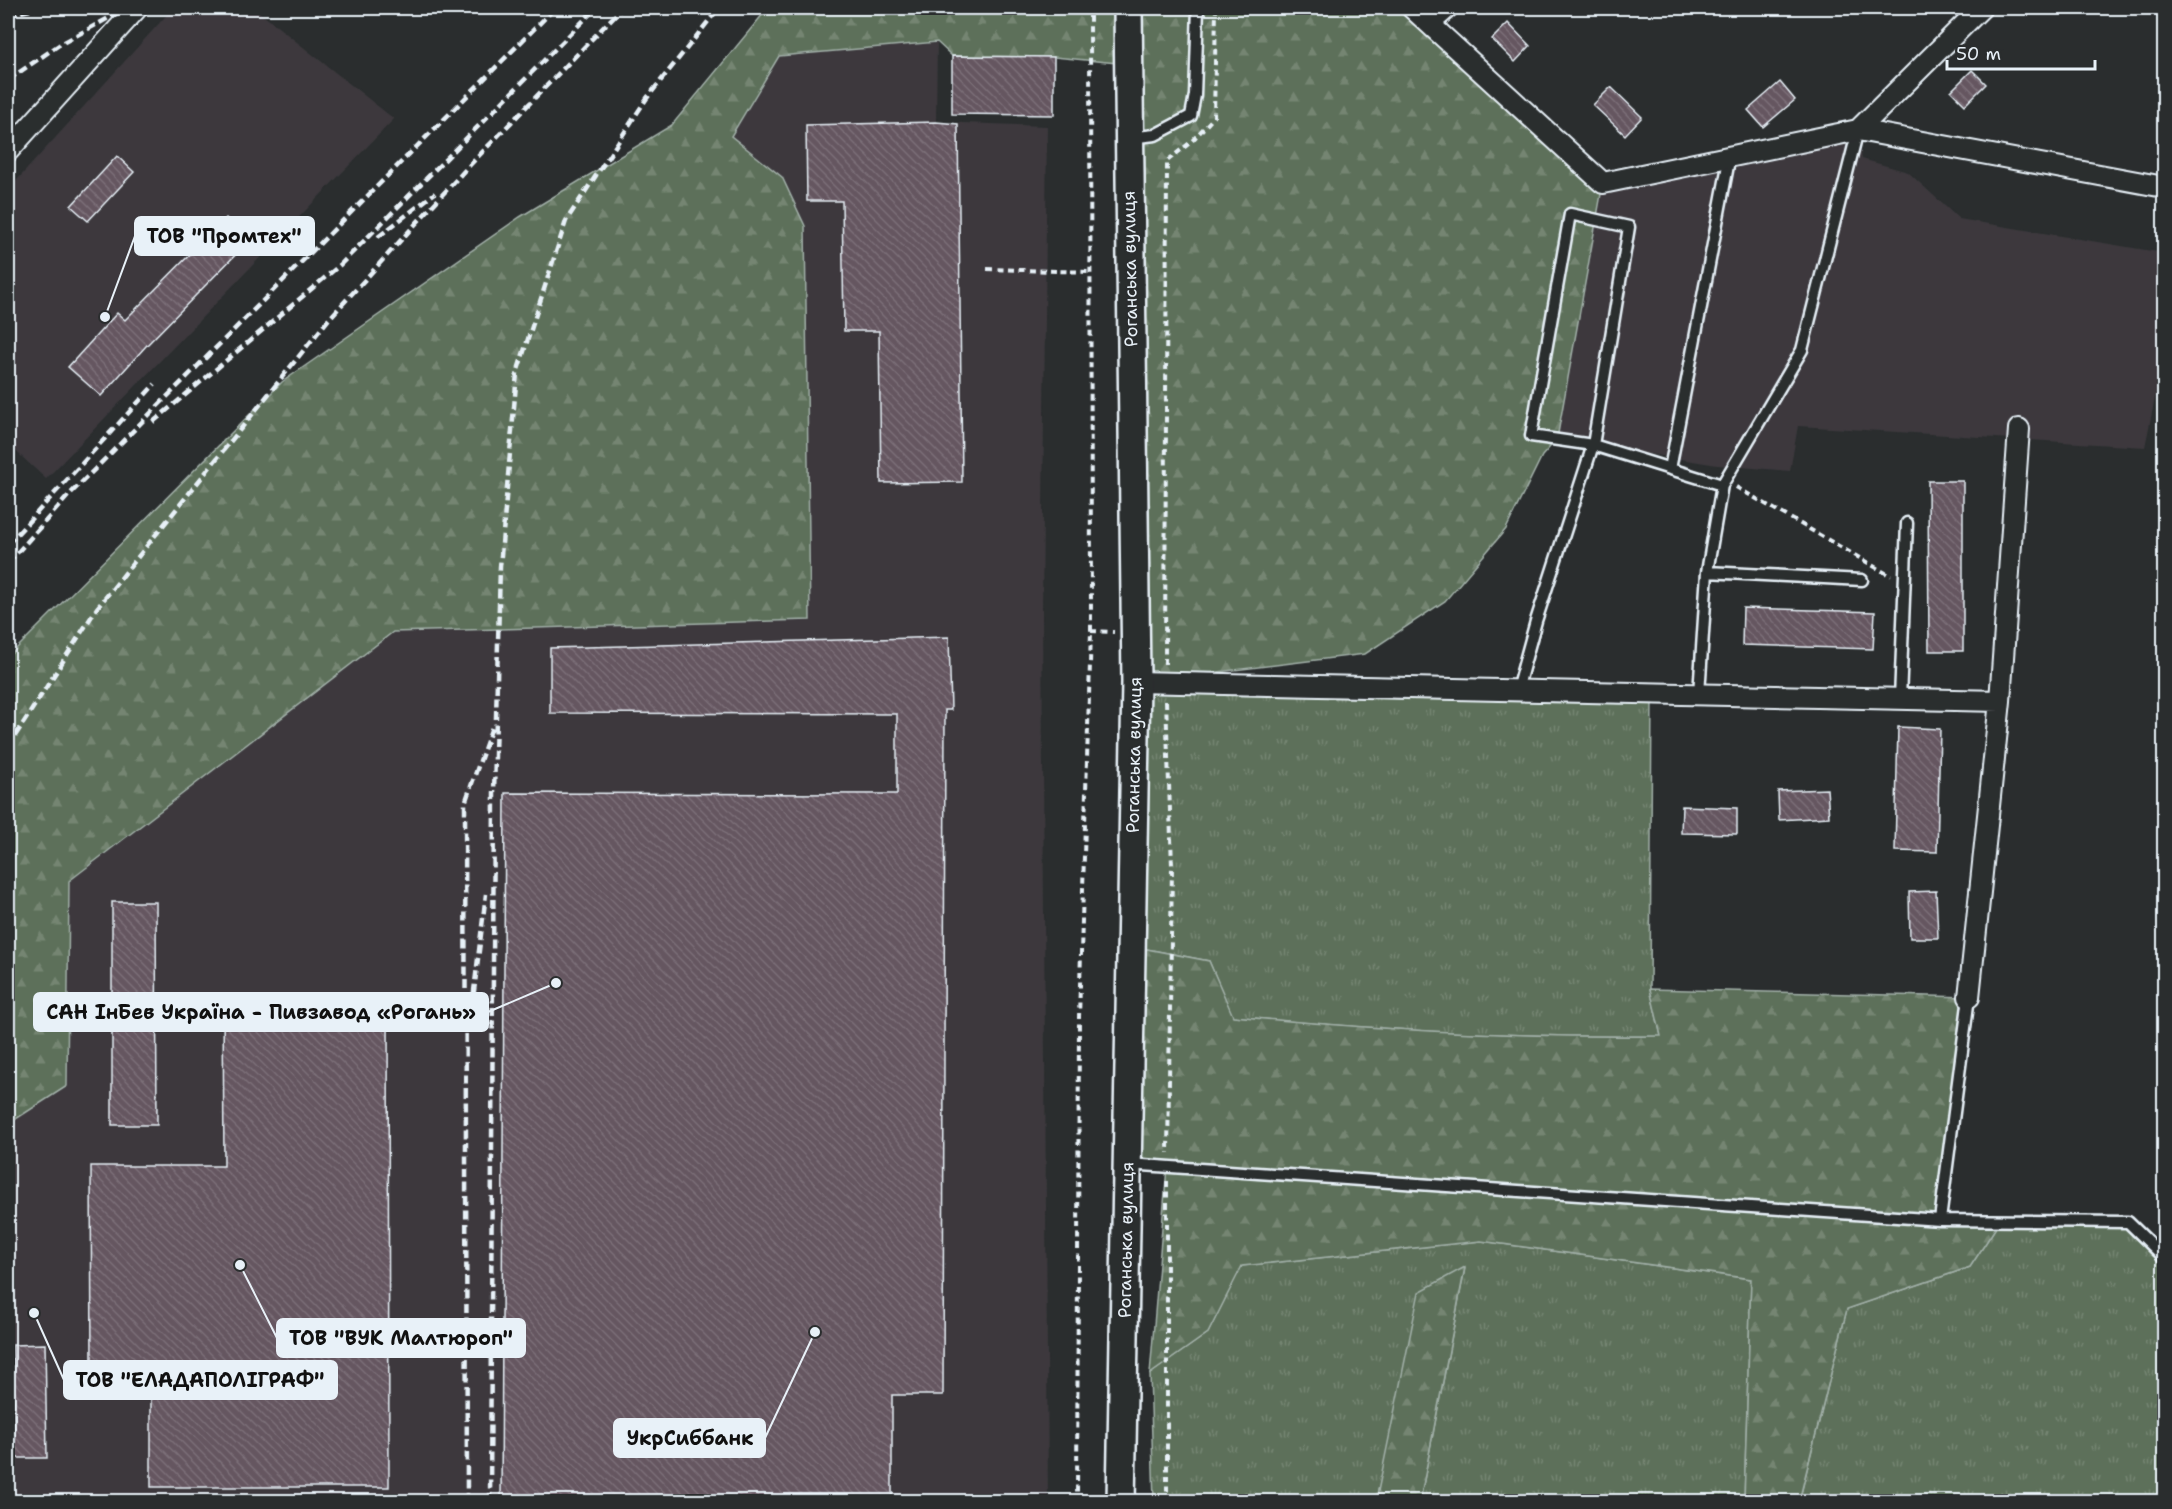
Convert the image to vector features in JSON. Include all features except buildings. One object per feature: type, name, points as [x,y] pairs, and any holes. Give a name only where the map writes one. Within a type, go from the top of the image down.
[{"type":"main road","name":"Роганська вулиця","points":[[1121,1502],[1136,682],[1128,8]]},
{"type":"street","points":[[8,151],[137,8]]},
{"type":"street","points":[[1412,8],[1603,183],[1858,130],[2164,187]]},
{"type":"street","points":[[1430,23],[1447,8]]},
{"type":"street","points":[[1858,130],[1981,8]]},
{"type":"street","points":[[1969,997],[2000,701],[2019,429]]},
{"type":"street","points":[[1136,682],[2000,701]]},
{"type":"lane","points":[[1128,138],[1155,135],[1191,116],[1195,95],[1198,8]]},
{"type":"lane","points":[[1699,694],[1707,572],[1724,483],[1802,350],[1858,130]]},
{"type":"lane","points":[[1670,469],[1730,156]]},
{"type":"lane","points":[[1517,690],[1536,621],[1593,445],[1629,227],[1570,214],[1531,436],[1593,445],[1724,483]]},
{"type":"lane","points":[[1899,699],[1907,523]]},
{"type":"lane","points":[[1707,572],[1862,580]]},
{"type":"lane","points":[[1940,1220],[1969,997]]},
{"type":"lane","points":[[1128,1164],[1940,1220],[2128,1222],[2164,1257]]},
{"type":"path","points":[[1077,1502],[1078,1017],[1091,631],[1090,8]]},
{"type":"path","points":[[1167,1502],[1167,1167],[1172,866],[1165,682],[1167,161],[1214,117],[1216,8]]},
{"type":"path","points":[[987,269],[1090,272]]},
{"type":"path","points":[[1724,483],[1904,584]]},
{"type":"shaded area","points":[[173,8],[254,8],[394,119],[46,479],[8,444],[8,190]]},
{"type":"shaded area","points":[[937,42],[936,122],[1047,126],[1042,613],[1048,1501],[8,1502],[8,1124],[67,1086],[69,881],[393,632],[810,619],[782,177],[731,136],[779,56]]},
{"type":"shaded area","points":[[1858,130],[1862,159],[1908,172],[1959,219],[2164,253],[2164,354],[2145,447],[1798,426],[1790,471],[1717,465],[1557,439],[1603,183]]},
{"type":"green space","points":[[768,8],[1412,8],[1603,183],[1557,439],[1542,456],[1506,529],[1445,601],[1365,654],[1136,682],[1128,64],[1054,57],[952,56],[937,42],[779,56],[731,136],[782,177],[805,226],[810,620],[393,632],[69,881],[67,1086],[8,1124],[8,657],[282,382],[520,217],[672,125]]},
{"type":"green space","points":[[1136,682],[1652,693],[1650,989],[1661,1036],[1553,1036],[1446,1032],[1232,1016],[1209,961],[1131,946]]},
{"type":"green space","points":[[1131,946],[1209,961],[1233,1016],[1393,1029],[1553,1036],[1661,1036],[1650,989],[1969,997],[1940,1219],[2000,1221],[1970,1267],[1847,1309],[1799,1501],[1744,1501],[1751,1279],[1481,1241],[1242,1266],[1208,1333],[1150,1374],[1167,1167],[1128,1164]]},
{"type":"green space","points":[[2000,1221],[2128,1222],[2164,1257],[2164,1501],[1799,1502],[1847,1309],[1970,1267]]},
{"type":"green space","points":[[1481,1241],[1751,1279],[1744,1501],[1420,1501],[1465,1268],[1378,1490],[1376,1501],[1154,1501],[1150,1374],[1208,1333],[1241,1266]]},
{"type":"green space","points":[[1465,1267],[1420,1501],[1376,1501],[1419,1292]]},
{"type":"railway","points":[[8,15],[39,8]]},
{"type":"railway","points":[[8,80],[59,45],[127,8]]},
{"type":"railway","points":[[8,563],[68,496],[555,8]]},
{"type":"railway","points":[[153,422],[340,265],[596,8]]},
{"type":"railway","points":[[8,747],[97,608],[328,320],[464,171],[622,8]]},
{"type":"railway","points":[[490,1502],[494,793],[500,567],[517,373],[566,221],[647,98],[719,8]]},
{"type":"railway","points":[[378,237],[435,193]]},
{"type":"railway","points":[[8,544],[155,384]]},
{"type":"railway","points":[[467,1502],[465,803],[492,727]]},
{"type":"railway","points":[[472,1007],[486,894]]},
{"type":"place","name":"ТОВ \"Промтех\"","points":[[105,317]]},
{"type":"place","name":"САН ІнБев Україна - Пивзавод «Рогань»","points":[[556,983]]},
{"type":"place","name":"ТОВ \"ВУК Малтюроп\"","points":[[240,1265]]},
{"type":"place","name":"ТОВ \"ЕЛАДАПОЛIГРАФ\"","points":[[34,1313]]},
{"type":"place","name":"УкрСиббанк","points":[[815,1332]]}]
